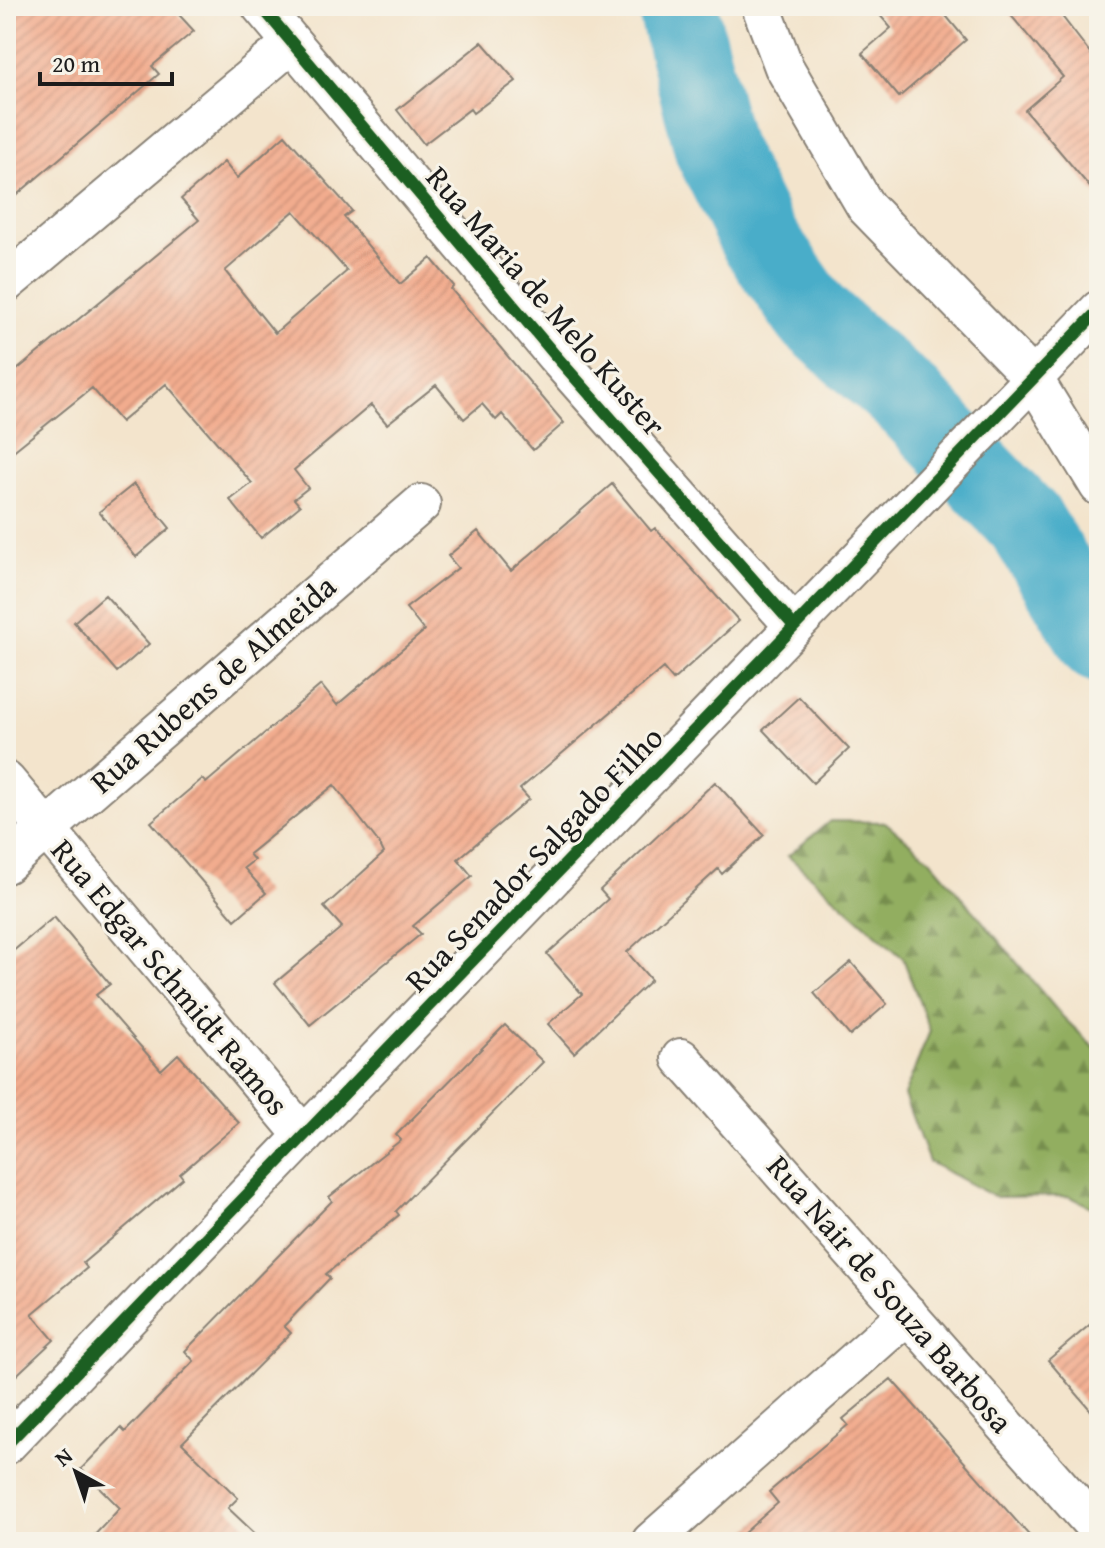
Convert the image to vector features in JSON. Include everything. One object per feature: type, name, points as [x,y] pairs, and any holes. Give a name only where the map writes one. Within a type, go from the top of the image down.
[{"type":"street","name":"Rua Maria de Melo Kuster","points":[[261,6],[555,355],[794,626]]},
{"type":"street","points":[[761,6],[784,67],[866,207],[1033,378],[1099,486]]},
{"type":"street","points":[[6,283],[292,43]]},
{"type":"street","name":"Rua Senador Salgado Filho","points":[[6,1445],[1099,310]]},
{"type":"street","name":"Rua Rubens de Almeida","points":[[6,864],[421,504]]},
{"type":"street","name":"Rua Edgar Schmidt Ramos","points":[[6,781],[304,1136]]},
{"type":"street","name":"Rua Nair de Souza Barbosa","points":[[681,1058],[1099,1531]]},
{"type":"street","points":[[651,1542],[908,1314]]},
{"type":"green space","points":[[830,821],[885,822],[930,859],[1061,1015],[1099,1052],[1099,1211],[1069,1196],[995,1197],[929,1162],[904,1095],[930,1031],[903,958],[788,856]]},
{"type":"building","points":[[6,6],[171,6],[194,31],[152,66],[159,74],[6,204]]},
{"type":"building","points":[[872,6],[938,6],[966,40],[899,97],[862,53],[891,28]]},
{"type":"building","points":[[1003,6],[1054,6],[1091,54],[1099,47],[1099,198],[1025,110],[1063,77]]},
{"type":"building","points":[[482,42],[516,81],[473,113],[470,109],[424,144],[397,110]]},
{"type":"building","points":[[285,135],[352,211],[344,217],[400,284],[431,258],[454,286],[451,289],[564,423],[533,450],[502,414],[496,420],[482,404],[464,419],[436,385],[387,424],[371,405],[294,470],[308,488],[294,499],[300,506],[261,538],[230,500],[252,483],[166,384],[121,422],[92,388],[6,457],[6,379],[199,220],[181,199],[224,162],[237,178]],"holes":[[[294,211],[347,271],[275,333],[225,271]]]},
{"type":"building","points":[[134,484],[170,528],[136,557],[99,512]]},
{"type":"building","points":[[612,484],[651,531],[655,528],[739,621],[673,680],[663,668],[520,789],[529,799],[458,859],[472,876],[413,926],[421,934],[310,1025],[275,983],[342,927],[324,907],[384,853],[334,785],[249,854],[254,860],[244,868],[266,893],[235,920],[151,822],[202,779],[206,783],[321,685],[337,705],[424,631],[406,608],[458,568],[448,556],[478,531],[511,571]]},
{"type":"building","points":[[105,595],[149,644],[117,672],[74,622]]},
{"type":"building","points":[[799,697],[849,749],[813,783],[763,730]]},
{"type":"building","points":[[715,782],[764,835],[722,874],[718,869],[627,952],[651,980],[574,1053],[548,1024],[582,994],[547,954],[608,899],[600,890]]},
{"type":"building","points":[[54,917],[110,984],[96,995],[161,1070],[178,1054],[239,1123],[180,1174],[183,1178],[83,1263],[87,1268],[32,1314],[54,1340],[6,1385],[6,957]]},
{"type":"building","points":[[851,962],[887,1004],[850,1036],[814,993]]},
{"type":"building","points":[[505,1025],[543,1062],[396,1211],[399,1215],[326,1274],[330,1278],[284,1326],[291,1333],[182,1443],[238,1498],[228,1508],[264,1542],[88,1542],[120,1508],[81,1469],[121,1428],[125,1432],[194,1361],[185,1351],[332,1201],[329,1197],[401,1140],[396,1135]]},
{"type":"building","points":[[1099,1317],[1099,1420],[1048,1360]]},
{"type":"building","points":[[891,1379],[1035,1542],[734,1542],[778,1503],[769,1492],[848,1425],[843,1419]]},
{"type":"waterway","points":[[677,6],[714,149],[757,236],[812,315],[910,402],[1025,522],[1099,643]]},
{"type":"cycle path","points":[[261,6],[555,355],[794,626]]},
{"type":"cycle path","points":[[6,1445],[1099,310]]}]
